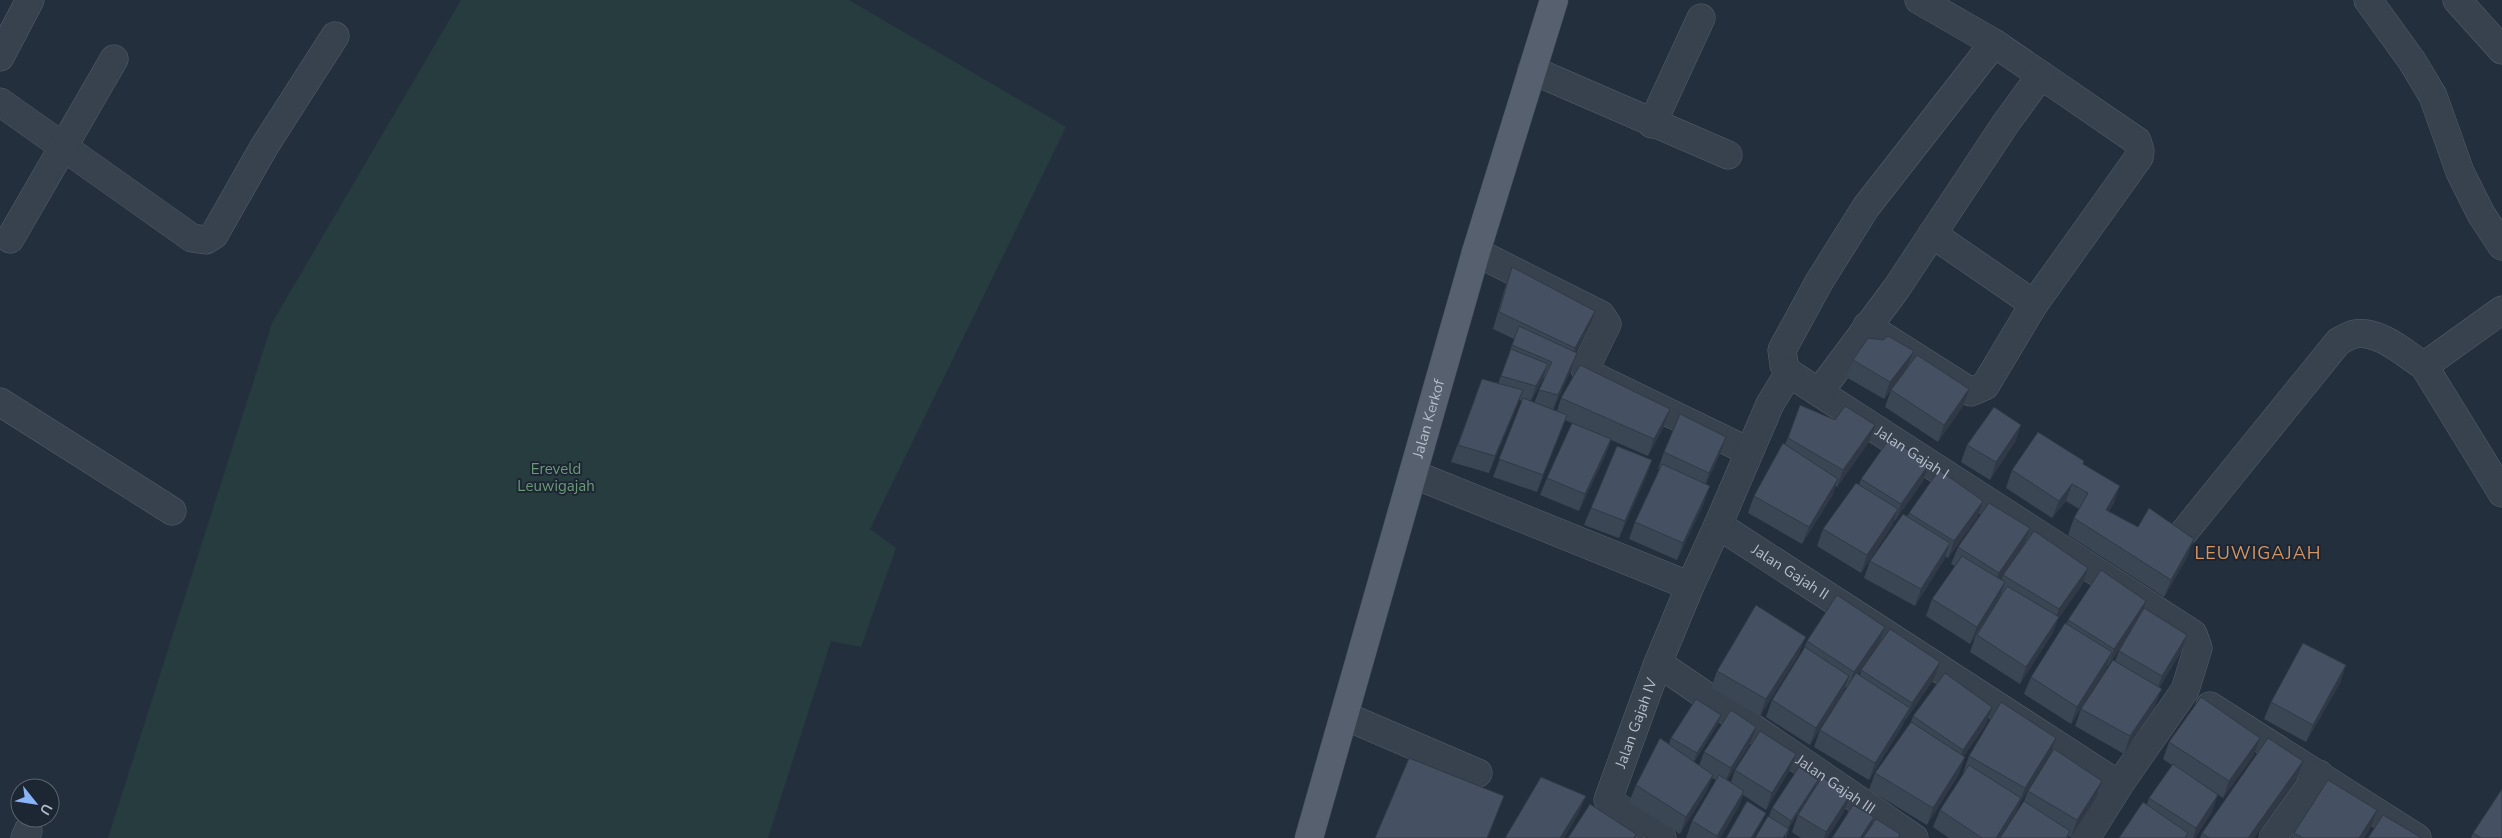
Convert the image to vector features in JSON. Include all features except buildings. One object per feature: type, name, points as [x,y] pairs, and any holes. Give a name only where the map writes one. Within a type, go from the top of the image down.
[{"type":"main road","name":"Jalan Kerkof","points":[[1309,838],[1476,252],[1554,0]]},
{"type":"street","points":[[0,57],[30,0]]},
{"type":"street","points":[[1868,326],[1971,392],[1985,386],[2034,304],[2139,157],[2140,150],[2137,141],[1994,43],[1919,0]]},
{"type":"street","points":[[2368,0],[2412,61],[2432,96],[2460,172],[2481,214],[2502,246]]},
{"type":"street","points":[[2457,0],[2502,50]]},
{"type":"street","points":[[1652,124],[1701,18]]},
{"type":"street","points":[[0,102],[192,238],[206,240],[214,234],[264,147],[334,36]]},
{"type":"street","points":[[1413,474],[1690,586],[1718,525],[1748,451],[1770,404],[1789,373],[1784,365],[1782,350],[1824,274],[1866,207],[1994,43]]},
{"type":"street","points":[[10,239],[114,59]]},
{"type":"street","points":[[1532,70],[1652,124],[1728,155]]},
{"type":"street","points":[[1820,391],[1868,326],[2006,123],[2042,75]]},
{"type":"street","points":[[1932,234],[2034,304]]},
{"type":"street","points":[[1476,252],[1601,316],[1607,324],[1585,369],[1589,374],[1748,451]]},
{"type":"street","points":[[2424,366],[2502,310]]},
{"type":"street","points":[[2185,531],[2338,342],[2353,334],[2368,333],[2424,366],[2502,493]]},
{"type":"street","name":"Jalan Gajah I","points":[[1789,373],[1820,391],[2193,634],[2198,648],[2186,690],[2119,785]]},
{"type":"street","points":[[0,402],[172,511]]},
{"type":"street","name":"Jalan Gajah II","points":[[1718,525],[2119,785]]},
{"type":"street","name":"Jalan Gajah IV","points":[[1662,838],[1608,800],[1658,663],[1690,586]]},
{"type":"street","name":"Jalan Gajah III","points":[[1658,663],[1914,838]]},
{"type":"street","points":[[2186,690],[2417,838]]},
{"type":"street","points":[[1345,716],[1478,773]]},
{"type":"street","points":[[2273,838],[2319,774]]},
{"type":"street","points":[[2086,838],[2119,785]]},
{"type":"green space","name":"Ereveld Leuwigajah","points":[[461,0],[849,0],[1066,127],[870,529],[896,548],[861,647],[831,641],[768,838],[108,838],[272,323]]},
{"type":"district","name":"LEUWIGAJAH","points":[[2258,553]]}]
